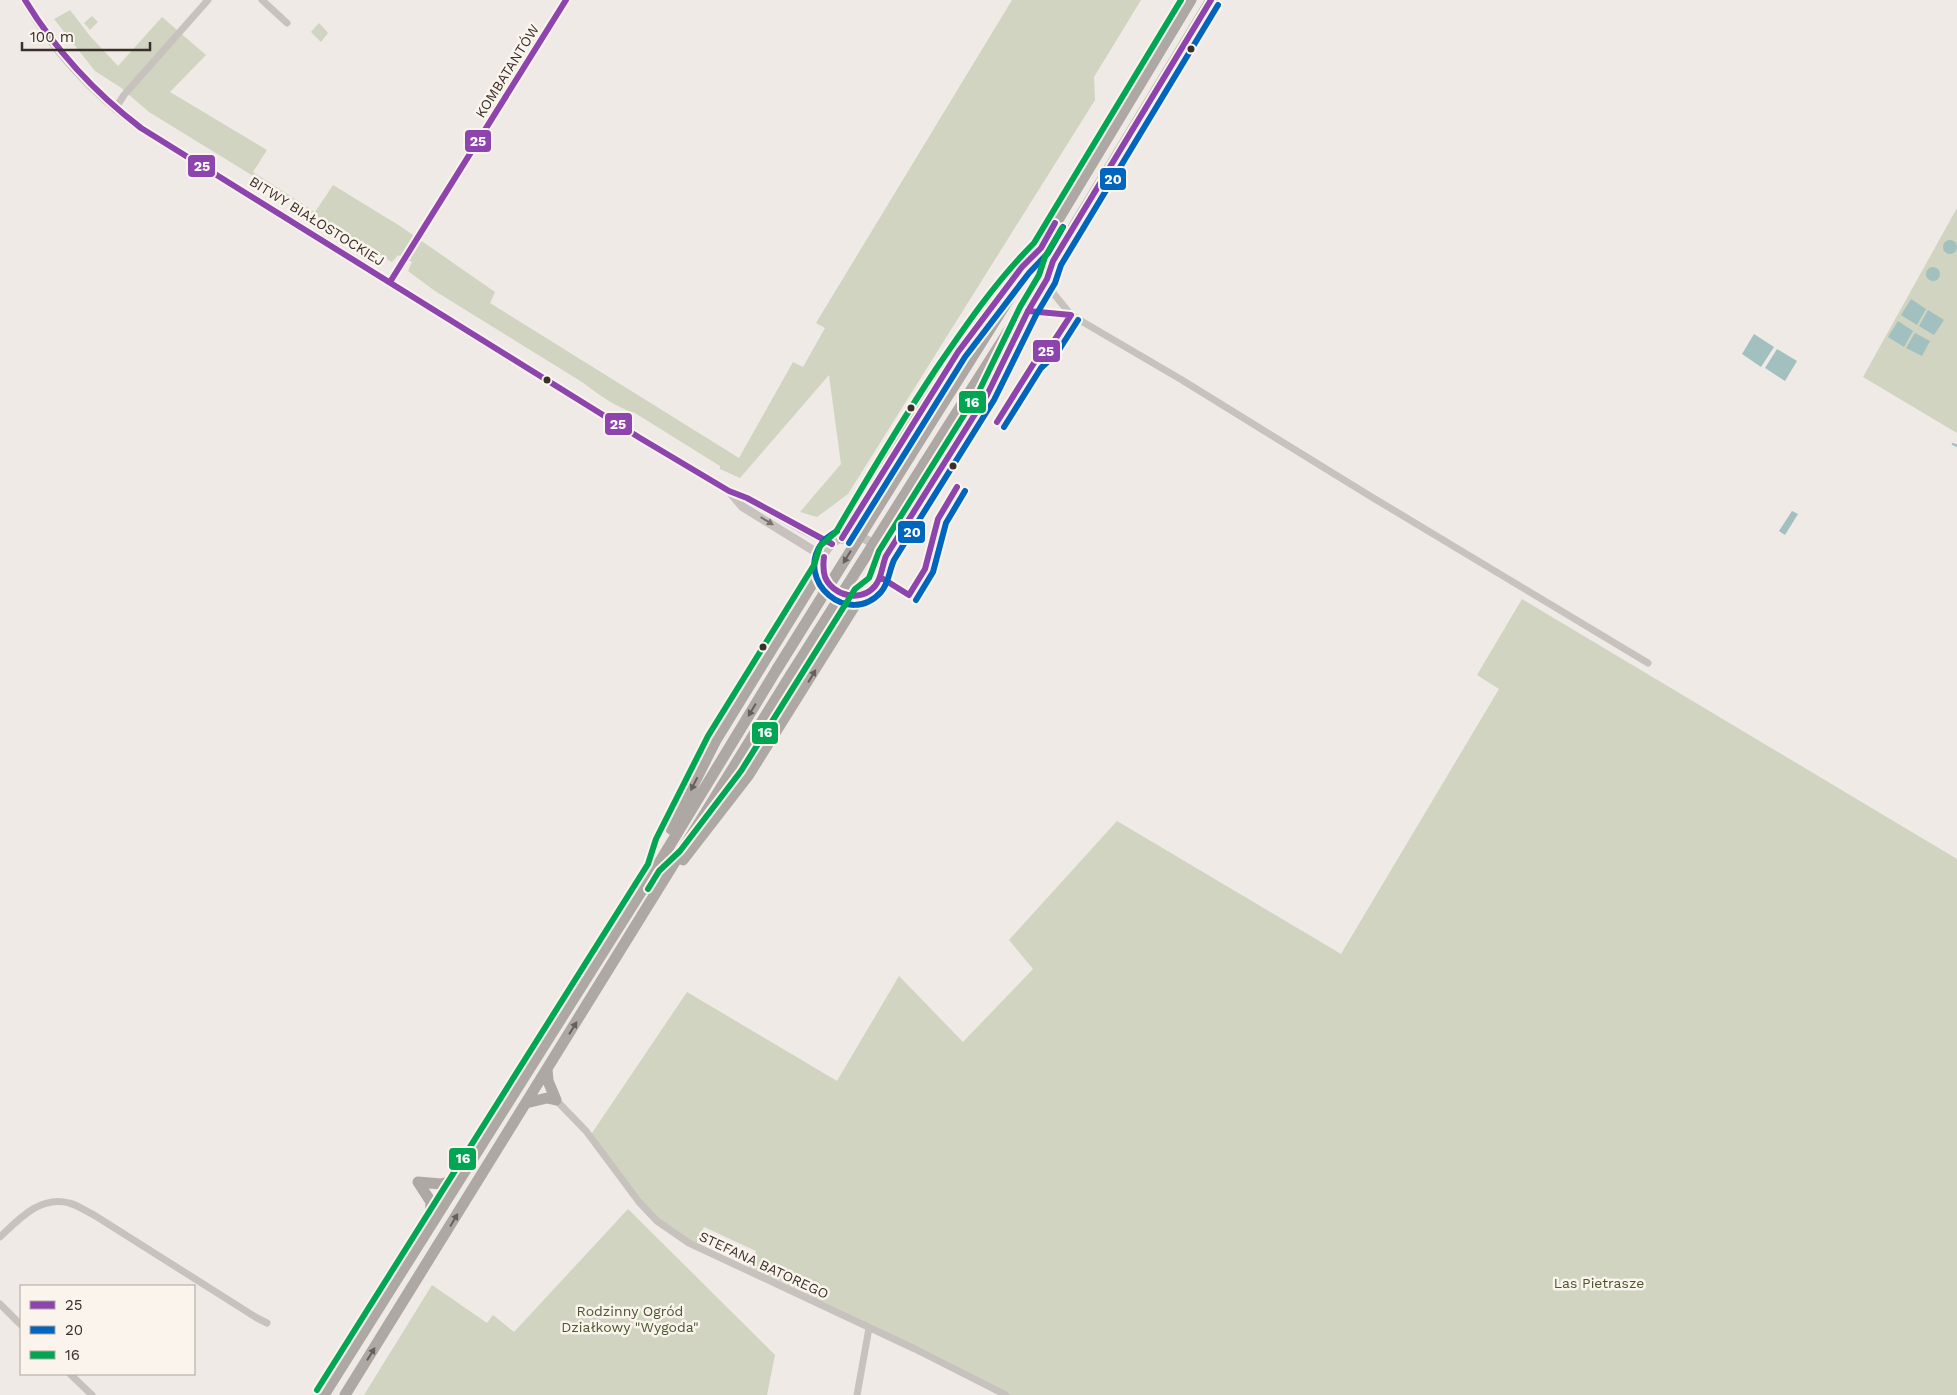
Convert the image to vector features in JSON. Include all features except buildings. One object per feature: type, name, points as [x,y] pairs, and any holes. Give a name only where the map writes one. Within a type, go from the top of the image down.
[{"type":"highway","points":[[324,1395],[656,868],[777,669],[1041,248],[1191,0]]},
{"type":"highway","points":[[345,1395],[790,676],[1053,261],[1211,0]]},
{"type":"highway","points":[[837,541],[963,345],[1022,268],[1041,248]]},
{"type":"highway","points":[[1028,310],[1047,279],[1053,261]]},
{"type":"highway","points":[[656,868],[664,843],[716,740],[823,562]]},
{"type":"highway","points":[[666,877],[687,857],[748,776],[862,594]]},
{"type":"highway","points":[[547,1070],[548,1081],[556,1100]]},
{"type":"highway","points":[[526,1103],[547,1098],[556,1100]]},
{"type":"highway","points":[[430,1226],[431,1202],[418,1182],[441,1184],[459,1179]]},
{"type":"street","name":"BITWY BIAŁOSTOCKIEJ","points":[[25,0],[56,49],[76,71],[115,109],[183,155],[730,491],[747,498],[802,529],[837,541]]},
{"type":"street","points":[[115,109],[124,95],[208,0]]},
{"type":"street","points":[[262,0],[287,22]]},
{"type":"street","name":"KOMBATANTÓW","points":[[390,282],[566,0]]},
{"type":"street","points":[[1047,279],[1054,294],[1071,315],[1182,380],[1370,496],[1648,663]]},
{"type":"street","points":[[882,564],[878,551],[868,541],[856,536],[837,541],[823,562],[827,582],[839,593],[854,596],[872,588],[880,577],[882,564],[987,395],[1028,310],[1071,315]]},
{"type":"street","name":"BITWY BIAŁOSTOCKIEJ","points":[[730,491],[743,506],[823,562]]},
{"type":"street","name":"STEFANA BATOREGO","points":[[556,1100],[586,1131],[639,1202],[657,1221],[688,1243],[869,1328],[995,1393],[1006,1395]]},
{"type":"street","points":[[0,1237],[30,1210],[48,1204],[63,1202],[74,1205],[267,1323]]},
{"type":"street","points":[[0,1304],[20,1324]]},
{"type":"street","points":[[857,1395],[869,1328]]},
{"type":"street","points":[[71,1375],[92,1395]]},
{"type":"green space","points":[[1012,0],[1141,0],[1094,77],[1095,100],[848,494],[817,517],[800,512],[841,464],[829,375],[740,478],[720,469],[720,466],[635,413],[607,400],[582,382],[435,291],[408,271],[412,262],[398,255],[392,262],[356,241],[347,233],[345,235],[339,229],[304,210],[305,208],[149,112],[120,87],[95,71],[54,19],[70,10],[90,36],[118,66],[162,17],[206,55],[170,92],[267,150],[253,172],[315,212],[333,185],[400,226],[495,292],[490,303],[739,458],[793,362],[803,367],[825,328],[816,323]]},
{"type":"green space","points":[[92,16],[98,22],[90,30],[84,23]]},
{"type":"green space","points":[[319,23],[328,33],[321,42],[311,32]]},
{"type":"green space","points":[[1957,208],[1957,433],[1863,377]]},
{"type":"green space","name":"Las Pietrasze","points":[[1522,599],[1957,859],[1957,1395],[1007,1395],[748,1271],[756,1251],[704,1227],[695,1246],[657,1220],[590,1136],[687,992],[837,1081],[899,976],[963,1042],[1033,969],[1009,940],[1117,821],[1341,954],[1499,689],[1477,675]]},
{"type":"green space","name":"Rodzinny Ogród Działkowy \"Wygoda\"","points":[[628,1209],[775,1355],[767,1395],[364,1395],[432,1285],[487,1323],[493,1315],[514,1332]]},
{"type":"water","points":[[1947,240],[1953,240],[1957,247],[1953,254],[1947,254],[1943,250],[1943,244]]},
{"type":"water","points":[[1930,267],[1936,267],[1940,274],[1936,281],[1930,281],[1926,277],[1926,271]]},
{"type":"water","points":[[1911,299],[1926,309],[1917,325],[1901,315]]},
{"type":"water","points":[[1928,310],[1944,320],[1934,335],[1919,326]]},
{"type":"water","points":[[1898,321],[1913,331],[1904,347],[1888,337]]},
{"type":"water","points":[[1915,333],[1930,341],[1922,356],[1906,348]]},
{"type":"water","points":[[1754,334],[1774,347],[1761,367],[1742,354]]},
{"type":"water","points":[[1777,349],[1797,361],[1785,381],[1765,368]]},
{"type":"water","points":[[1792,511],[1798,514],[1785,535],[1779,531]]},
{"type":"waterway","points":[[1953,444],[1957,446]]},
{"type":"transit line","name":"25","points":[[25,0],[37,19],[77,70],[107,100],[141,128],[640,438],[729,491],[747,498],[832,544]]},
{"type":"transit line","name":"25","points":[[390,282],[566,0]]},
{"type":"transit line","name":"16","points":[[317,1390],[648,864],[656,839],[708,736],[814,565],[820,546],[836,532],[897,429],[959,336],[994,288],[1034,243],[1181,0]]},
{"type":"transit line","name":"25","points":[[824,557],[825,577],[829,584],[841,593],[855,596],[869,591],[875,586],[881,575],[886,556],[987,395],[1028,311],[1047,279],[1053,261],[1211,0]]},
{"type":"transit line","name":"20","points":[[837,531],[823,541],[815,557],[815,572],[820,585],[829,595],[841,602],[854,605],[868,602],[884,588],[894,560],[994,400],[1036,315],[1055,283],[1061,265],[1218,5]]},
{"type":"transit line","name":"25","points":[[842,538],[958,352],[1022,267],[1041,248],[1055,223]]},
{"type":"transit line","name":"20","points":[[849,543],[965,357],[1029,273],[1048,253],[1063,227]]},
{"type":"transit line","name":"16","points":[[648,889],[659,871],[680,851],[741,771],[855,589],[869,578],[879,551],[979,391],[1020,307],[1039,275],[1045,257],[1062,228]]},
{"type":"transit line","name":"25","points":[[997,422],[1034,363],[1050,347],[1071,315],[1028,311]]},
{"type":"transit line","name":"20","points":[[1004,427],[1041,368],[1057,353],[1078,320]]},
{"type":"transit line","name":"25","points":[[880,577],[909,595],[925,569],[938,519],[957,487]]},
{"type":"transit line","name":"20","points":[[916,600],[933,572],[946,523],[965,491]]}]
